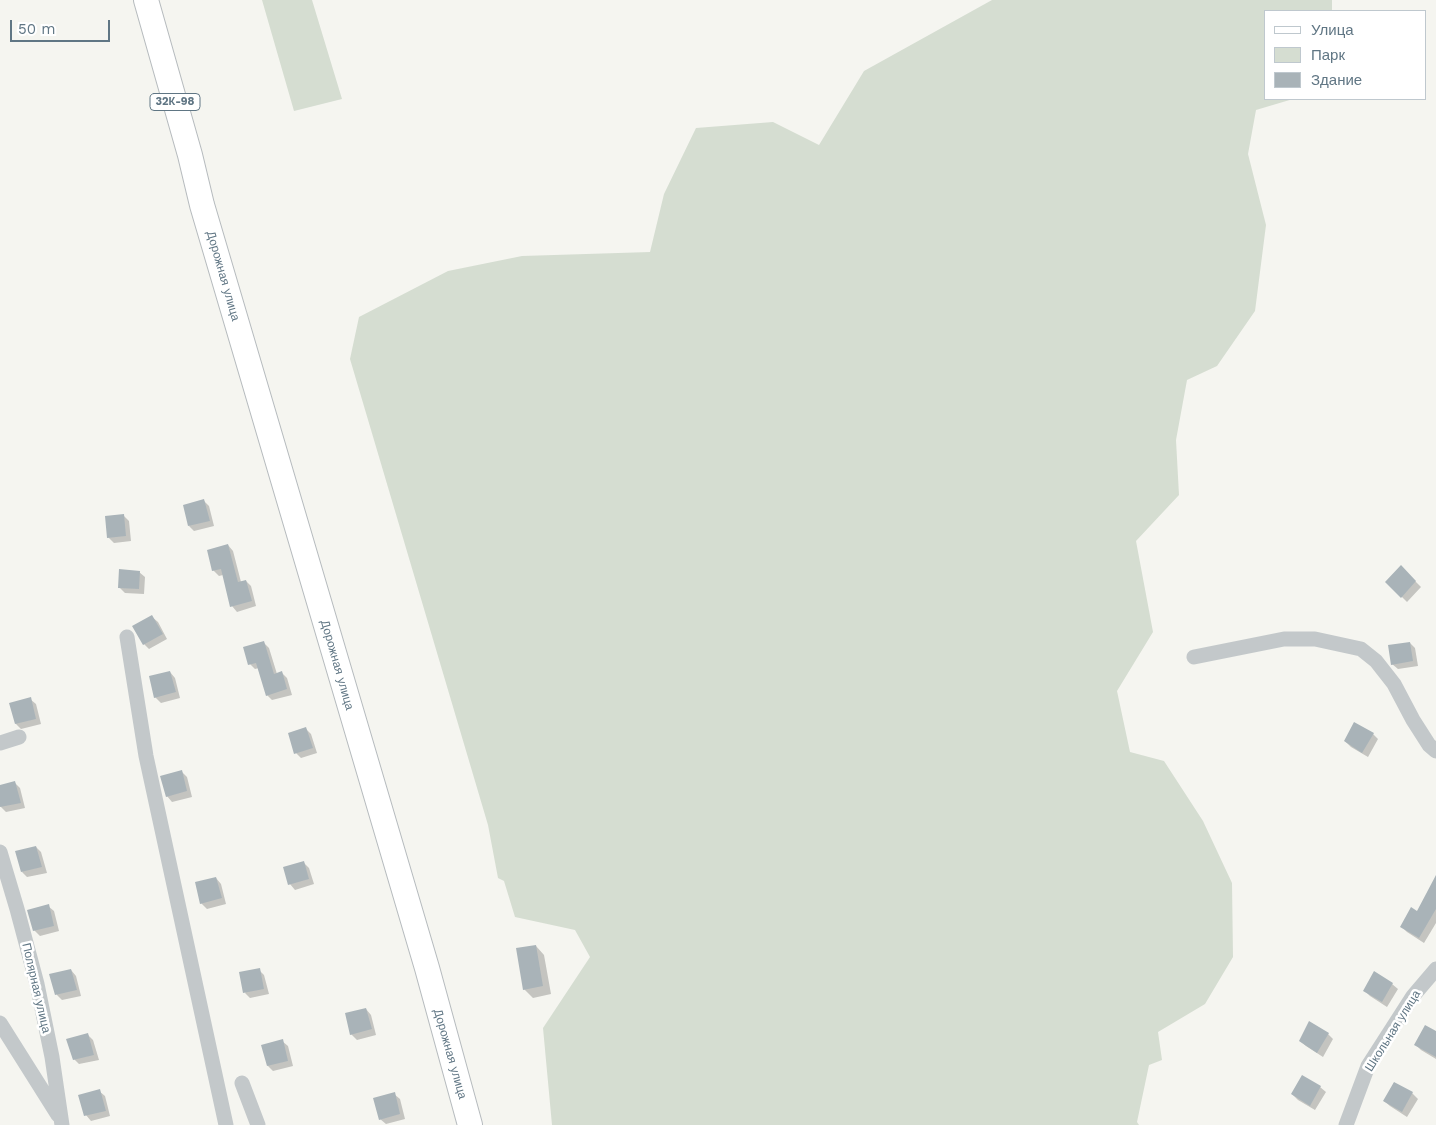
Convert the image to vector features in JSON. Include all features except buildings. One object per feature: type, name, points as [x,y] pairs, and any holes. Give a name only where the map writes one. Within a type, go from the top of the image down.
[{"type":"main road","name":"Дорожная улица","points":[[146,0],[202,205],[427,968],[470,1125]]},
{"type":"street","points":[[127,637],[146,756],[226,1125]]},
{"type":"street","points":[[1194,657],[1284,639],[1315,639],[1361,649],[1376,660],[1394,684],[1413,720],[1429,745],[1436,751]]},
{"type":"street","points":[[0,743],[19,737]]},
{"type":"street","name":"Полярная улица","points":[[0,852],[37,984],[52,1057],[61,1122]]},
{"type":"street","name":"Школьная улица","points":[[1346,1125],[1368,1066],[1413,996],[1436,969]]},
{"type":"street","points":[[0,1023],[61,1122]]},
{"type":"street","points":[[242,1082],[258,1125]]},
{"type":"green space","points":[[262,0],[312,0],[342,99],[294,111]]},
{"type":"green space","points":[[992,0],[1332,0],[1332,10],[1264,10],[1264,100],[1290,100],[1256,110],[1248,154],[1266,225],[1255,311],[1217,366],[1187,380],[1176,440],[1179,495],[1136,541],[1153,632],[1117,691],[1130,752],[1164,761],[1203,821],[1232,883],[1233,957],[1205,1004],[1158,1032],[1162,1060],[1149,1065],[1137,1122],[1139,1125],[552,1125],[543,1028],[590,957],[575,930],[515,917],[504,881],[498,878],[488,825],[350,359],[359,317],[448,271],[522,256],[650,252],[664,194],[696,128],[773,122],[819,145],[864,71]]}]
